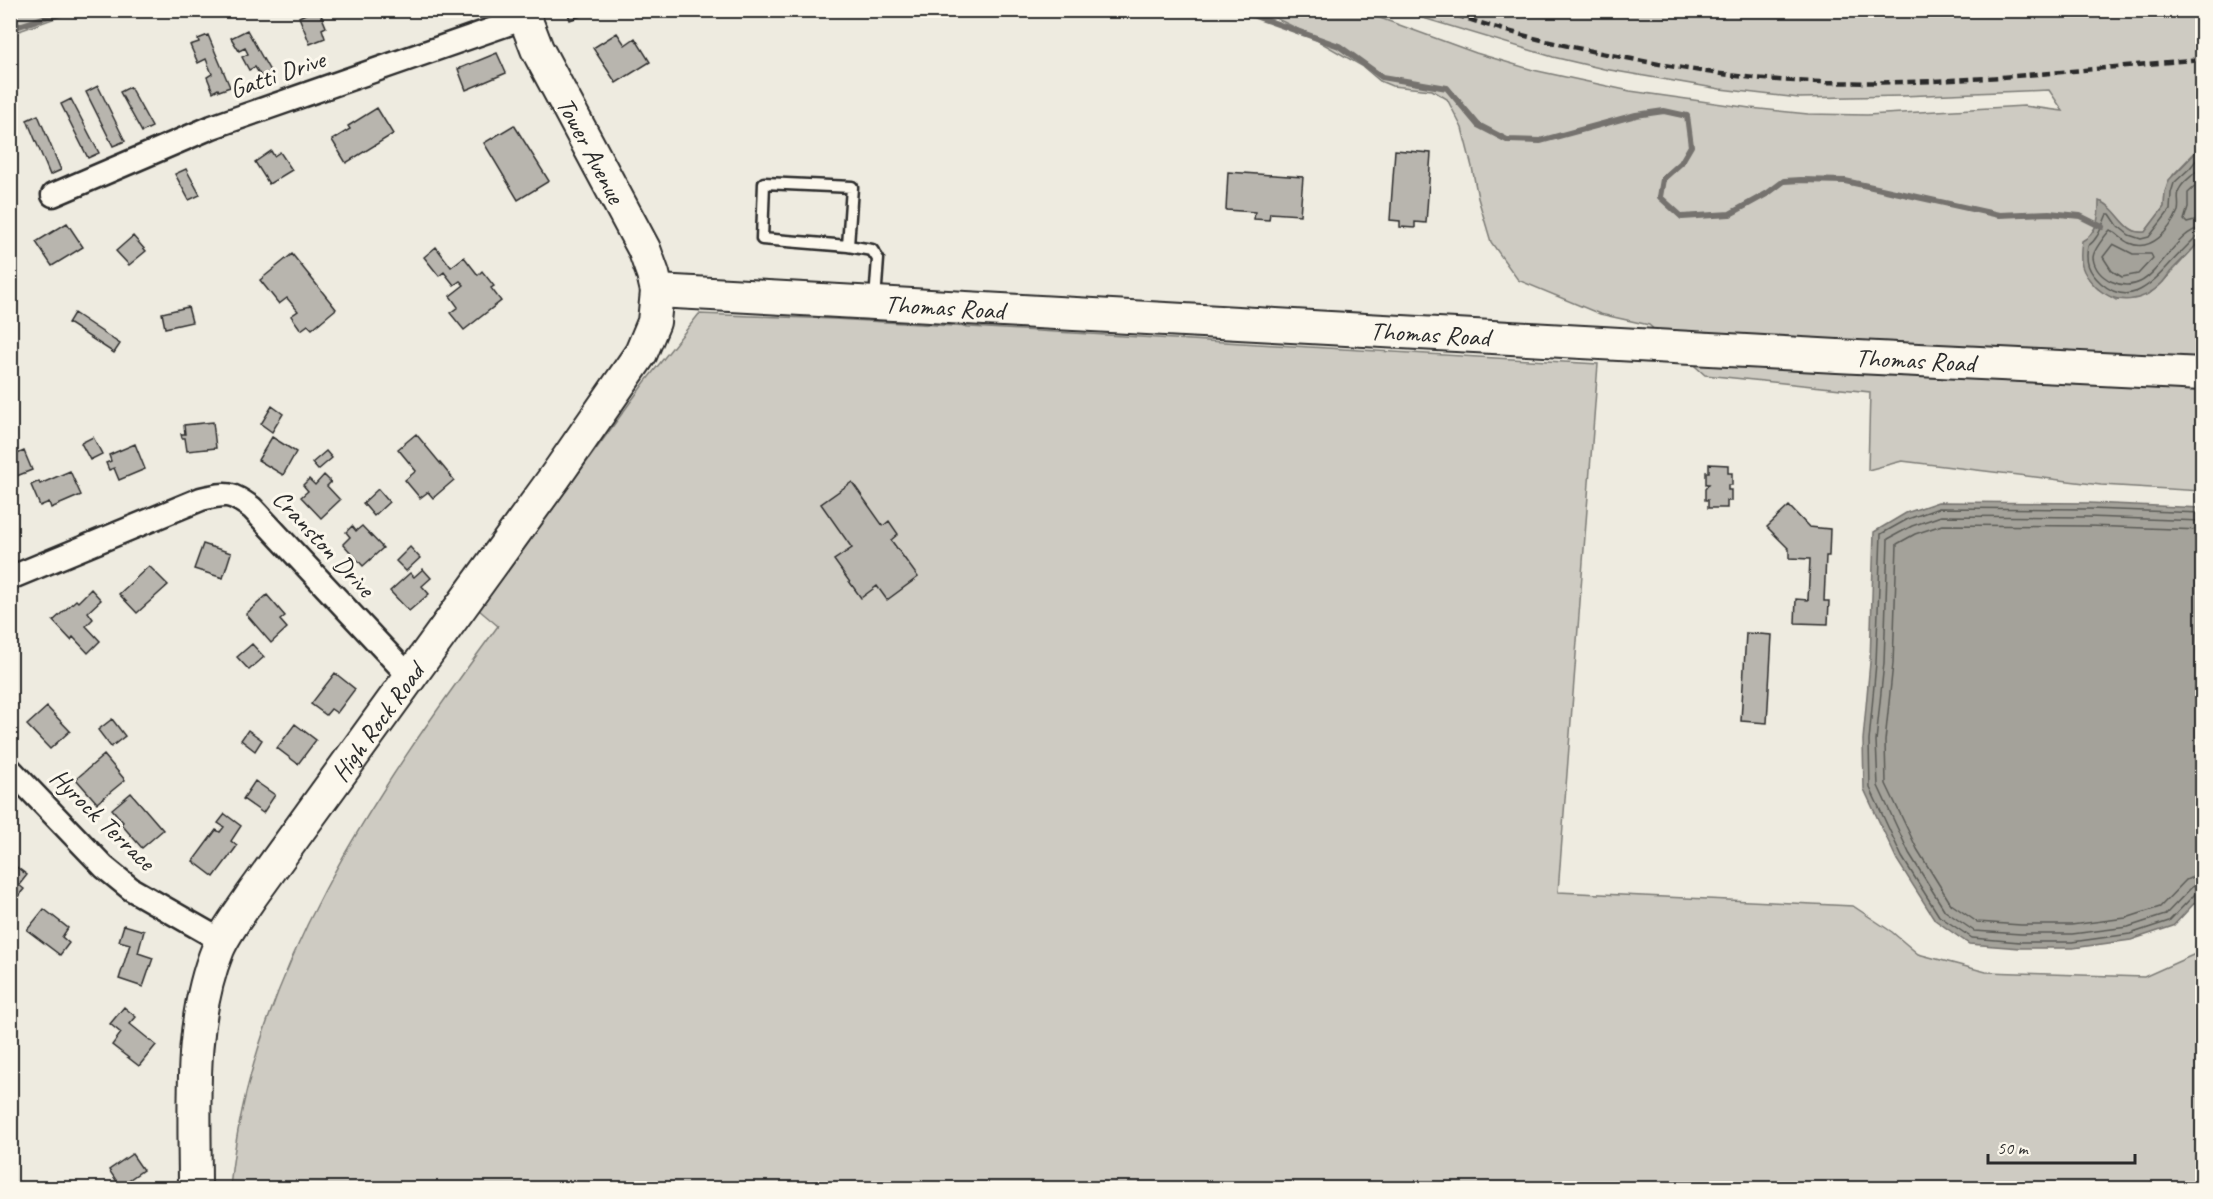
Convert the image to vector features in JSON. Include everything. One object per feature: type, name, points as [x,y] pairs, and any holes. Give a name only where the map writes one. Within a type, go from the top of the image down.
[{"type":"main road","name":"Tower Avenue","points":[[524,14],[541,57],[640,242],[657,291]]},
{"type":"main road","name":"Thomas Road","points":[[657,291],[2202,374]]},
{"type":"main road","name":"High Rock Road","points":[[195,1188],[196,1047],[211,970],[222,941],[252,895],[632,368],[652,329],[657,291]]},
{"type":"street","name":"Gatti Drive","points":[[53,195],[212,127],[524,14]]},
{"type":"street","name":"Cranston Drive","points":[[10,578],[201,499],[224,494],[236,496],[252,508],[410,677]]},
{"type":"street","name":"Hyrock Terrace","points":[[10,769],[105,867],[131,889],[222,941]]},
{"type":"lane","points":[[848,246],[852,187],[764,183],[762,239],[872,250],[878,259],[875,303]]},
{"type":"shaded area","points":[[11,10],[75,10],[75,11],[11,34]]},
{"type":"shaded area","points":[[1261,11],[1361,11],[1476,53],[1533,70],[1630,91],[1808,114],[1867,115],[2024,106],[2063,111],[2049,90],[1799,98],[1720,89],[1604,69],[1553,57],[1400,11],[2202,11],[2202,145],[2173,175],[2165,192],[2164,207],[2145,232],[2132,230],[2108,205],[2102,202],[2099,222],[2088,238],[2089,279],[2098,289],[2116,300],[2149,294],[2202,239],[2202,491],[2101,485],[1902,461],[1868,470],[1870,392],[1705,375],[1649,325],[1600,314],[1518,280],[1491,242],[1462,128],[1447,99],[1432,90],[1392,86],[1380,81],[1362,66]]},
{"type":"shaded area","points":[[699,314],[834,319],[1598,364],[1558,892],[1853,906],[1892,932],[1918,954],[1986,972],[2144,977],[2202,951],[2202,1188],[230,1188],[242,1109],[263,1034],[291,960],[325,890],[364,821],[407,755],[498,626],[479,610],[645,382]]},
{"type":"water","points":[[2202,146],[2202,239],[2155,290],[2146,295],[2129,300],[2104,293],[2087,276],[2081,261],[2082,241],[2094,229],[2098,219],[2099,201],[2106,204],[2132,230],[2145,232],[2164,207],[2169,180]]},
{"type":"water","points":[[1938,502],[2089,503],[2202,508],[2202,895],[2173,926],[2131,940],[2073,948],[2020,948],[1969,944],[1935,920],[1897,860],[1864,789],[1863,740],[1870,662],[1874,532],[1906,513]]},
{"type":"building","points":[[319,10],[326,27],[322,29],[325,38],[310,44],[299,17]]},
{"type":"building","points":[[567,10],[594,10],[595,11],[570,20]]},
{"type":"building","points":[[247,30],[271,73],[262,78],[255,67],[249,70],[242,57],[248,54],[245,48],[239,51],[231,38]]},
{"type":"building","points":[[617,33],[625,45],[635,38],[650,62],[616,83],[593,48]]},
{"type":"building","points":[[208,35],[230,87],[213,92],[207,77],[212,74],[206,59],[198,63],[190,45]]},
{"type":"building","points":[[497,53],[506,73],[466,90],[458,69]]},
{"type":"building","points":[[98,86],[125,141],[113,146],[86,92]]},
{"type":"building","points":[[130,87],[152,127],[142,132],[120,92]]},
{"type":"building","points":[[71,99],[99,153],[88,158],[61,104]]},
{"type":"building","points":[[377,108],[393,134],[346,163],[332,140],[350,129],[348,126]]},
{"type":"building","points":[[38,115],[61,170],[50,175],[27,120]]},
{"type":"building","points":[[514,125],[549,181],[518,200],[484,143]]},
{"type":"building","points":[[1395,150],[1431,153],[1426,223],[1415,222],[1415,228],[1400,227],[1400,221],[1390,220]]},
{"type":"building","points":[[271,151],[274,156],[280,152],[292,170],[269,184],[255,162]]},
{"type":"building","points":[[186,169],[200,195],[189,200],[175,174]]},
{"type":"building","points":[[1228,172],[1303,177],[1300,215],[1270,213],[1269,220],[1254,219],[1255,212],[1226,210]]},
{"type":"building","points":[[67,223],[83,247],[52,266],[36,242]]},
{"type":"building","points":[[133,236],[146,251],[129,265],[116,251]]},
{"type":"building","points":[[436,247],[451,267],[464,257],[478,275],[482,271],[494,286],[491,288],[501,301],[464,330],[450,313],[458,307],[450,296],[464,285],[460,281],[454,285],[444,272],[439,276],[424,257]]},
{"type":"building","points":[[292,254],[336,309],[312,329],[308,325],[301,330],[291,316],[298,311],[287,298],[279,304],[260,280]]},
{"type":"building","points":[[188,307],[192,322],[165,328],[162,313]]},
{"type":"building","points":[[74,313],[120,344],[114,353],[68,323]]},
{"type":"building","points":[[272,406],[283,414],[272,432],[261,424]]},
{"type":"building","points":[[213,422],[216,448],[187,451],[185,438],[182,438],[181,434],[185,434],[184,425]]},
{"type":"building","points":[[416,434],[454,480],[433,498],[428,492],[420,498],[405,480],[416,471],[398,449]]},
{"type":"building","points":[[93,437],[102,454],[90,460],[81,443]]},
{"type":"building","points":[[272,437],[296,452],[283,475],[258,460]]},
{"type":"building","points":[[135,444],[145,469],[119,480],[114,468],[109,470],[106,463],[111,461],[109,455]]},
{"type":"building","points":[[24,451],[32,470],[14,477],[10,470],[10,457]]},
{"type":"building","points":[[326,451],[332,458],[318,470],[312,463]]},
{"type":"building","points":[[1709,464],[1728,465],[1728,473],[1732,473],[1732,485],[1728,485],[1728,490],[1731,490],[1731,501],[1727,501],[1727,508],[1708,508],[1705,489],[1709,484],[1706,484],[1706,472],[1709,472]]},
{"type":"building","points":[[70,471],[81,495],[51,508],[49,502],[40,506],[31,485],[39,481],[40,484]]},
{"type":"building","points":[[324,475],[331,482],[327,486],[340,500],[321,518],[301,497],[308,491],[303,485],[309,479],[315,485]]},
{"type":"building","points":[[852,482],[883,526],[889,521],[898,534],[891,540],[918,577],[887,600],[877,586],[861,598],[834,560],[852,548],[821,504]]},
{"type":"building","points":[[378,489],[389,502],[374,516],[363,503]]},
{"type":"building","points":[[1789,506],[1809,527],[1830,529],[1824,601],[1829,601],[1828,624],[1795,623],[1796,599],[1808,600],[1810,559],[1789,558],[1789,549],[1767,527]]},
{"type":"building","points":[[352,526],[356,531],[362,526],[383,548],[363,566],[343,544],[350,537],[346,532]]},
{"type":"building","points":[[203,544],[231,553],[223,578],[194,569]]},
{"type":"building","points":[[410,547],[420,558],[406,571],[396,561]]},
{"type":"building","points":[[149,566],[168,585],[137,613],[119,594]]},
{"type":"building","points":[[423,569],[431,578],[422,586],[429,594],[409,611],[390,591],[410,573],[414,577]]},
{"type":"building","points":[[91,589],[101,600],[88,612],[93,619],[86,626],[100,641],[88,653],[73,637],[71,640],[53,621]]},
{"type":"building","points":[[267,595],[285,616],[280,620],[287,628],[271,643],[246,614]]},
{"type":"building","points":[[1746,633],[1772,635],[1767,723],[1741,721]]},
{"type":"building","points":[[252,644],[264,657],[249,670],[237,657]]},
{"type":"building","points":[[335,673],[355,689],[337,713],[331,709],[326,715],[311,704]]},
{"type":"building","points":[[47,707],[70,731],[50,749],[27,725]]},
{"type":"building","points":[[112,719],[125,736],[111,747],[98,730]]},
{"type":"building","points":[[295,724],[316,740],[298,764],[277,748]]},
{"type":"building","points":[[248,730],[262,740],[255,751],[241,740]]},
{"type":"building","points":[[104,755],[125,780],[97,803],[76,779]]},
{"type":"building","points":[[255,781],[275,795],[263,813],[243,799]]},
{"type":"building","points":[[131,793],[163,830],[142,848],[121,824],[123,822],[112,809]]},
{"type":"building","points":[[225,814],[241,826],[231,841],[237,846],[214,877],[193,861],[216,830],[220,832],[224,827],[218,823]]},
{"type":"building","points":[[10,862],[27,875],[19,885],[24,889],[14,901],[10,898]]},
{"type":"building","points":[[44,909],[68,928],[62,937],[69,943],[60,955],[27,930]]},
{"type":"building","points":[[124,925],[144,931],[138,953],[153,958],[143,987],[119,979],[130,944],[119,941]]},
{"type":"building","points":[[124,1007],[136,1017],[130,1024],[156,1045],[139,1066],[112,1045],[121,1033],[110,1024]]},
{"type":"building","points":[[132,1154],[143,1170],[120,1186],[109,1170]]},
{"type":"waterway","points":[[10,29],[67,10]]},
{"type":"waterway","points":[[1238,10],[1339,46],[1382,77],[1447,88],[1478,125],[1507,140],[1540,141],[1636,115],[1664,111],[1687,116],[1691,146],[1681,163],[1663,179],[1660,197],[1682,217],[1730,214],[1768,193],[1784,181],[1845,181],[1999,215],[2049,213],[2080,216],[2102,227]]},
{"type":"railway","points":[[1443,10],[1560,44],[1679,68],[1773,80],[1917,82],[2202,59]]}]
